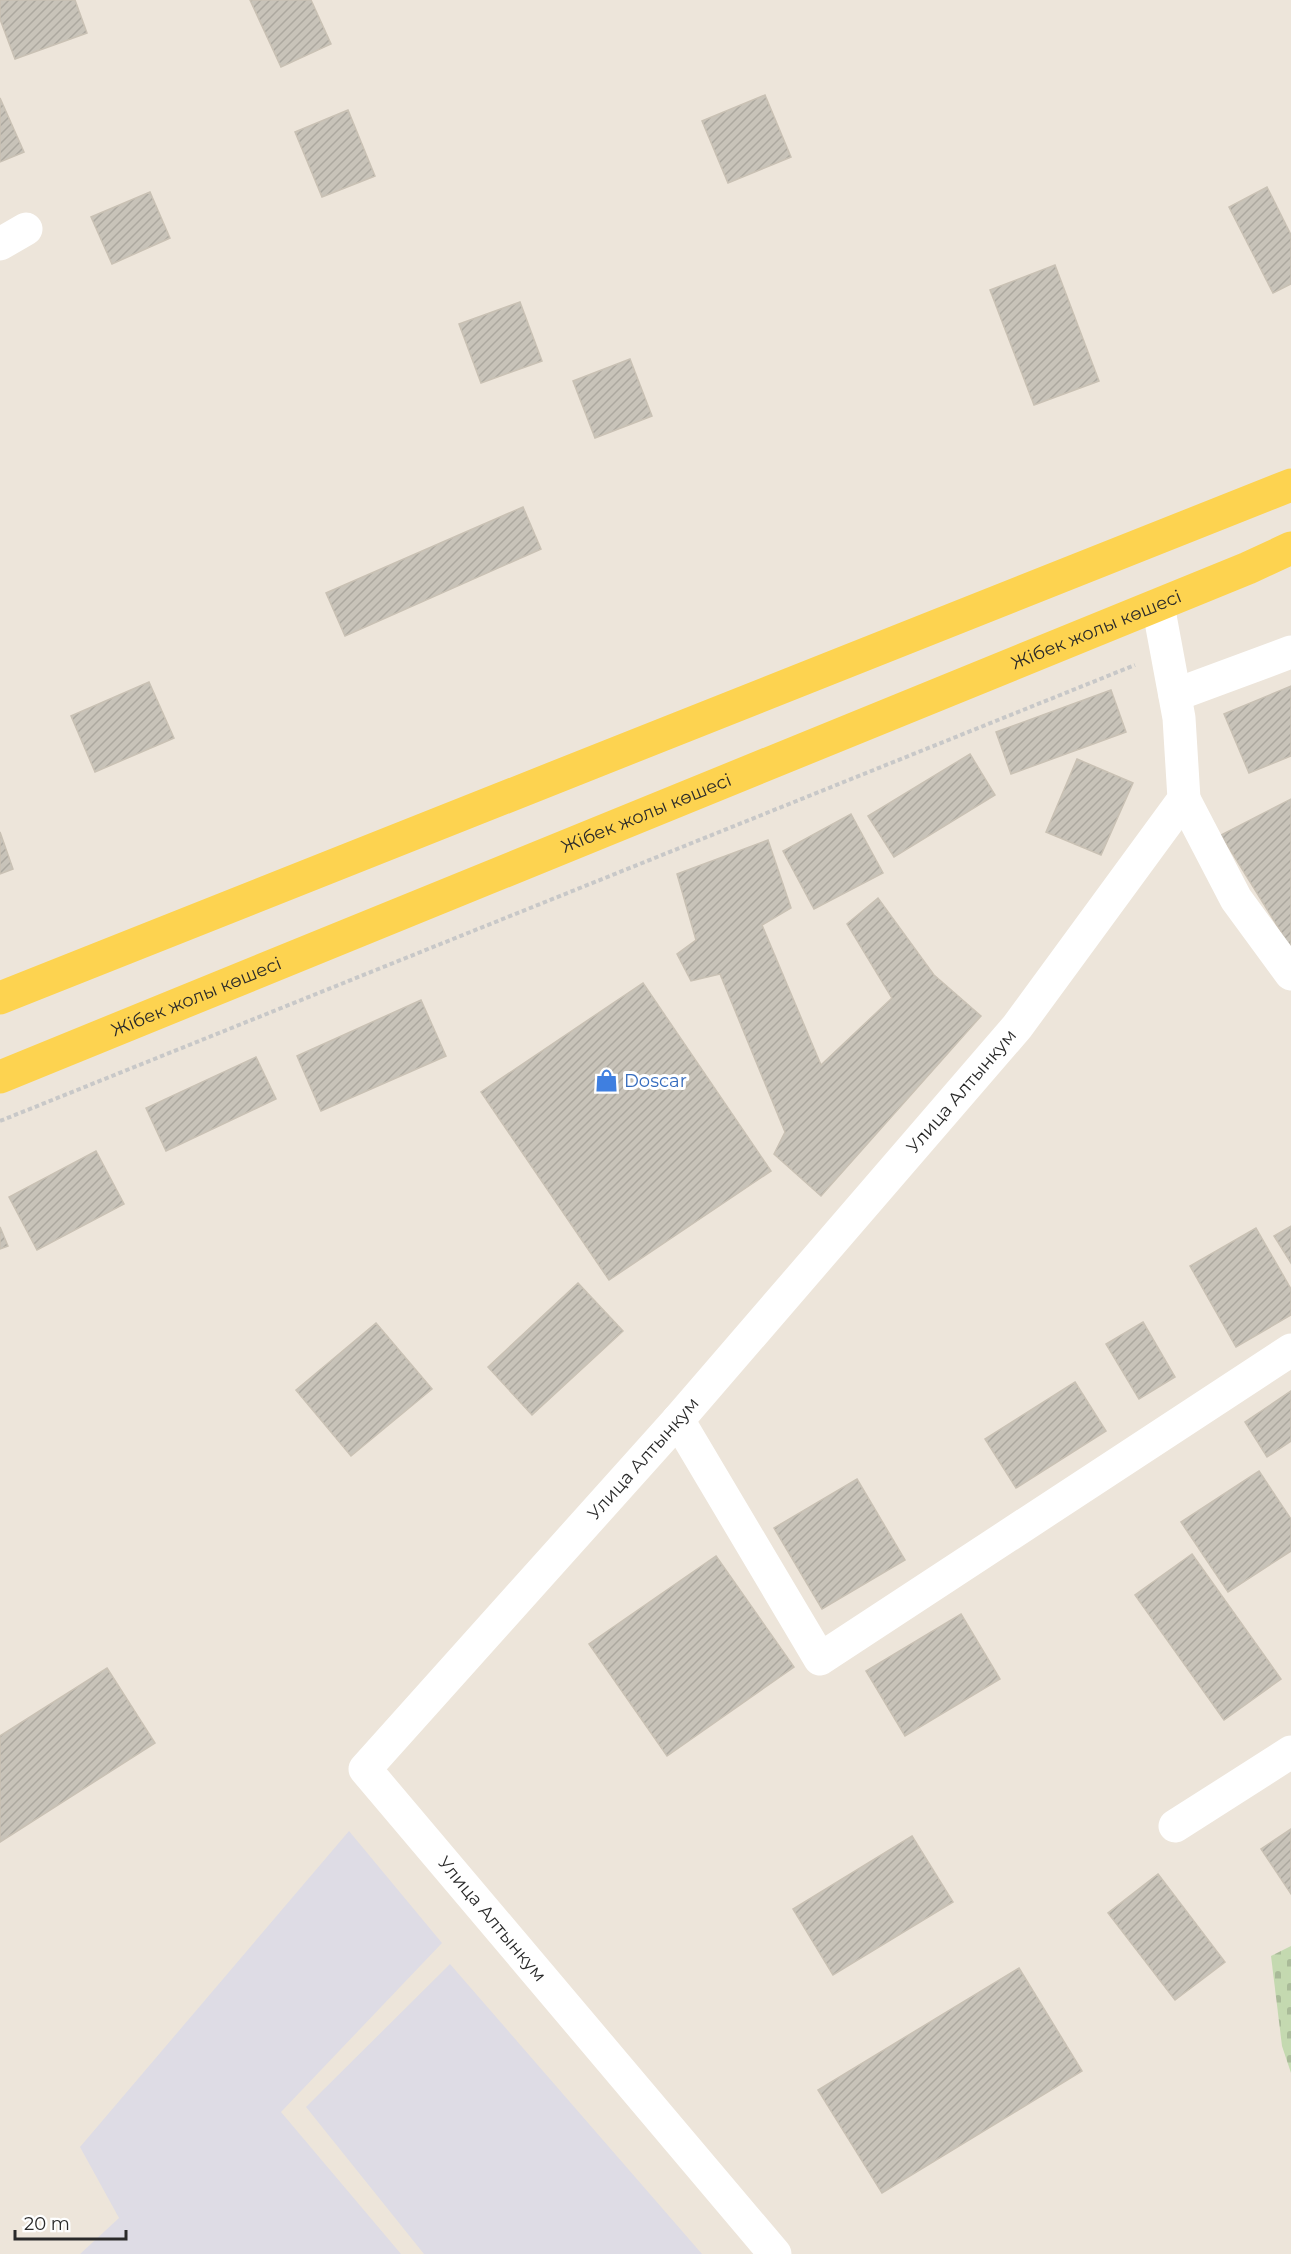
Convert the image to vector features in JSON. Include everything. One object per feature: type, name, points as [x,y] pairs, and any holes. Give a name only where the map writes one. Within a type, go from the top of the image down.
[{"type":"main road","points":[[0,998],[1291,485]]},
{"type":"main road","name":"Жібек жолы көшесі","points":[[0,1077],[1158,605],[1291,548]]},
{"type":"street","points":[[1158,605],[1179,718],[1184,799],[1236,899],[1291,974]]},
{"type":"street","points":[[1175,695],[1291,652]]},
{"type":"street","name":"Улица Алтынкум","points":[[775,2254],[365,1769],[678,1420],[1017,1027],[1184,799]]},
{"type":"street","points":[[678,1420],[820,1659],[1291,1350]]},
{"type":"street","points":[[1175,1826],[1291,1752]]},
{"type":"path","points":[[0,1121],[1168,652]]},
{"type":"shaded area","points":[[349,1831],[442,1943],[281,2112],[401,2254],[80,2254],[119,2218],[80,2147]]},
{"type":"shaded area","points":[[450,1964],[702,2254],[424,2254],[306,2107]]},
{"type":"green space","points":[[1291,1946],[1291,2073],[1282,2046],[1271,1956]]},
{"type":"building","points":[[0,0],[75,0],[87,33],[15,59],[0,19]]},
{"type":"building","points":[[250,0],[311,0],[331,44],[281,67]]},
{"type":"building","points":[[765,95],[791,157],[728,183],[702,121]]},
{"type":"building","points":[[0,98],[24,152],[0,162]]},
{"type":"building","points":[[348,110],[375,176],[322,197],[295,132]]},
{"type":"building","points":[[1267,187],[1291,235],[1291,284],[1273,293],[1229,207]]},
{"type":"building","points":[[150,192],[170,238],[112,264],[91,217]]},
{"type":"building","points":[[1055,265],[1099,381],[1034,405],[990,290]]},
{"type":"building","points":[[520,302],[542,361],[481,383],[459,324]]},
{"type":"building","points":[[630,359],[652,416],[595,438],[573,381]]},
{"type":"building","points":[[523,507],[541,549],[345,636],[326,593]]},
{"type":"building","points":[[149,682],[174,738],[95,772],[71,716]]},
{"type":"building","points":[[1291,686],[1291,756],[1249,773],[1224,714]]},
{"type":"building","points":[[1111,690],[1126,732],[1011,774],[996,732]]},
{"type":"building","points":[[970,754],[995,795],[894,857],[868,816]]},
{"type":"building","points":[[1077,759],[1133,783],[1101,855],[1046,832]]},
{"type":"building","points":[[1291,799],[1291,948],[1221,835]]},
{"type":"building","points":[[851,814],[883,873],[814,909],[783,851]]},
{"type":"building","points":[[0,832],[13,869],[0,874]]},
{"type":"building","points":[[768,840],[791,908],[762,925],[821,1065],[892,998],[847,924],[878,898],[934,975],[981,1016],[821,1196],[774,1154],[785,1132],[720,974],[691,981],[677,954],[696,940],[677,874]]},
{"type":"building","points":[[643,983],[771,1171],[609,1280],[481,1092]]},
{"type":"building","points":[[421,1000],[446,1056],[321,1111],[297,1056]]},
{"type":"building","points":[[256,1057],[276,1099],[166,1151],[146,1108]]},
{"type":"building","points":[[96,1151],[124,1204],[37,1250],[9,1197]]},
{"type":"building","points":[[1291,1226],[1291,1263],[1274,1236]]},
{"type":"building","points":[[0,1227],[8,1246],[0,1249]]},
{"type":"building","points":[[1256,1228],[1291,1289],[1291,1315],[1236,1347],[1190,1266]]},
{"type":"building","points":[[578,1283],[623,1331],[532,1415],[488,1367]]},
{"type":"building","points":[[1143,1322],[1175,1377],[1139,1399],[1106,1344]]},
{"type":"building","points":[[376,1323],[432,1389],[351,1456],[296,1390]]},
{"type":"building","points":[[1075,1382],[1106,1431],[1016,1488],[985,1439]]},
{"type":"building","points":[[1291,1391],[1291,1441],[1267,1457],[1245,1422]]},
{"type":"building","points":[[1259,1471],[1291,1519],[1291,1551],[1228,1592],[1181,1522]]},
{"type":"building","points":[[857,1479],[905,1560],[822,1609],[774,1528]]},
{"type":"building","points":[[1192,1554],[1281,1679],[1224,1720],[1135,1595]]},
{"type":"building","points":[[716,1556],[794,1667],[667,1756],[589,1644]]},
{"type":"building","points":[[961,1614],[1000,1679],[905,1736],[866,1671]]},
{"type":"building","points":[[107,1668],[155,1743],[0,1842],[0,1736]]},
{"type":"building","points":[[1291,1829],[1291,1894],[1261,1849]]},
{"type":"building","points":[[912,1836],[953,1902],[833,1975],[793,1909]]},
{"type":"building","points":[[1158,1874],[1225,1962],[1175,2000],[1108,1913]]},
{"type":"building","points":[[1019,1968],[1082,2071],[882,2193],[818,2090]]},
{"type":"place","name":"Doscar","points":[[606,1081]]}]
